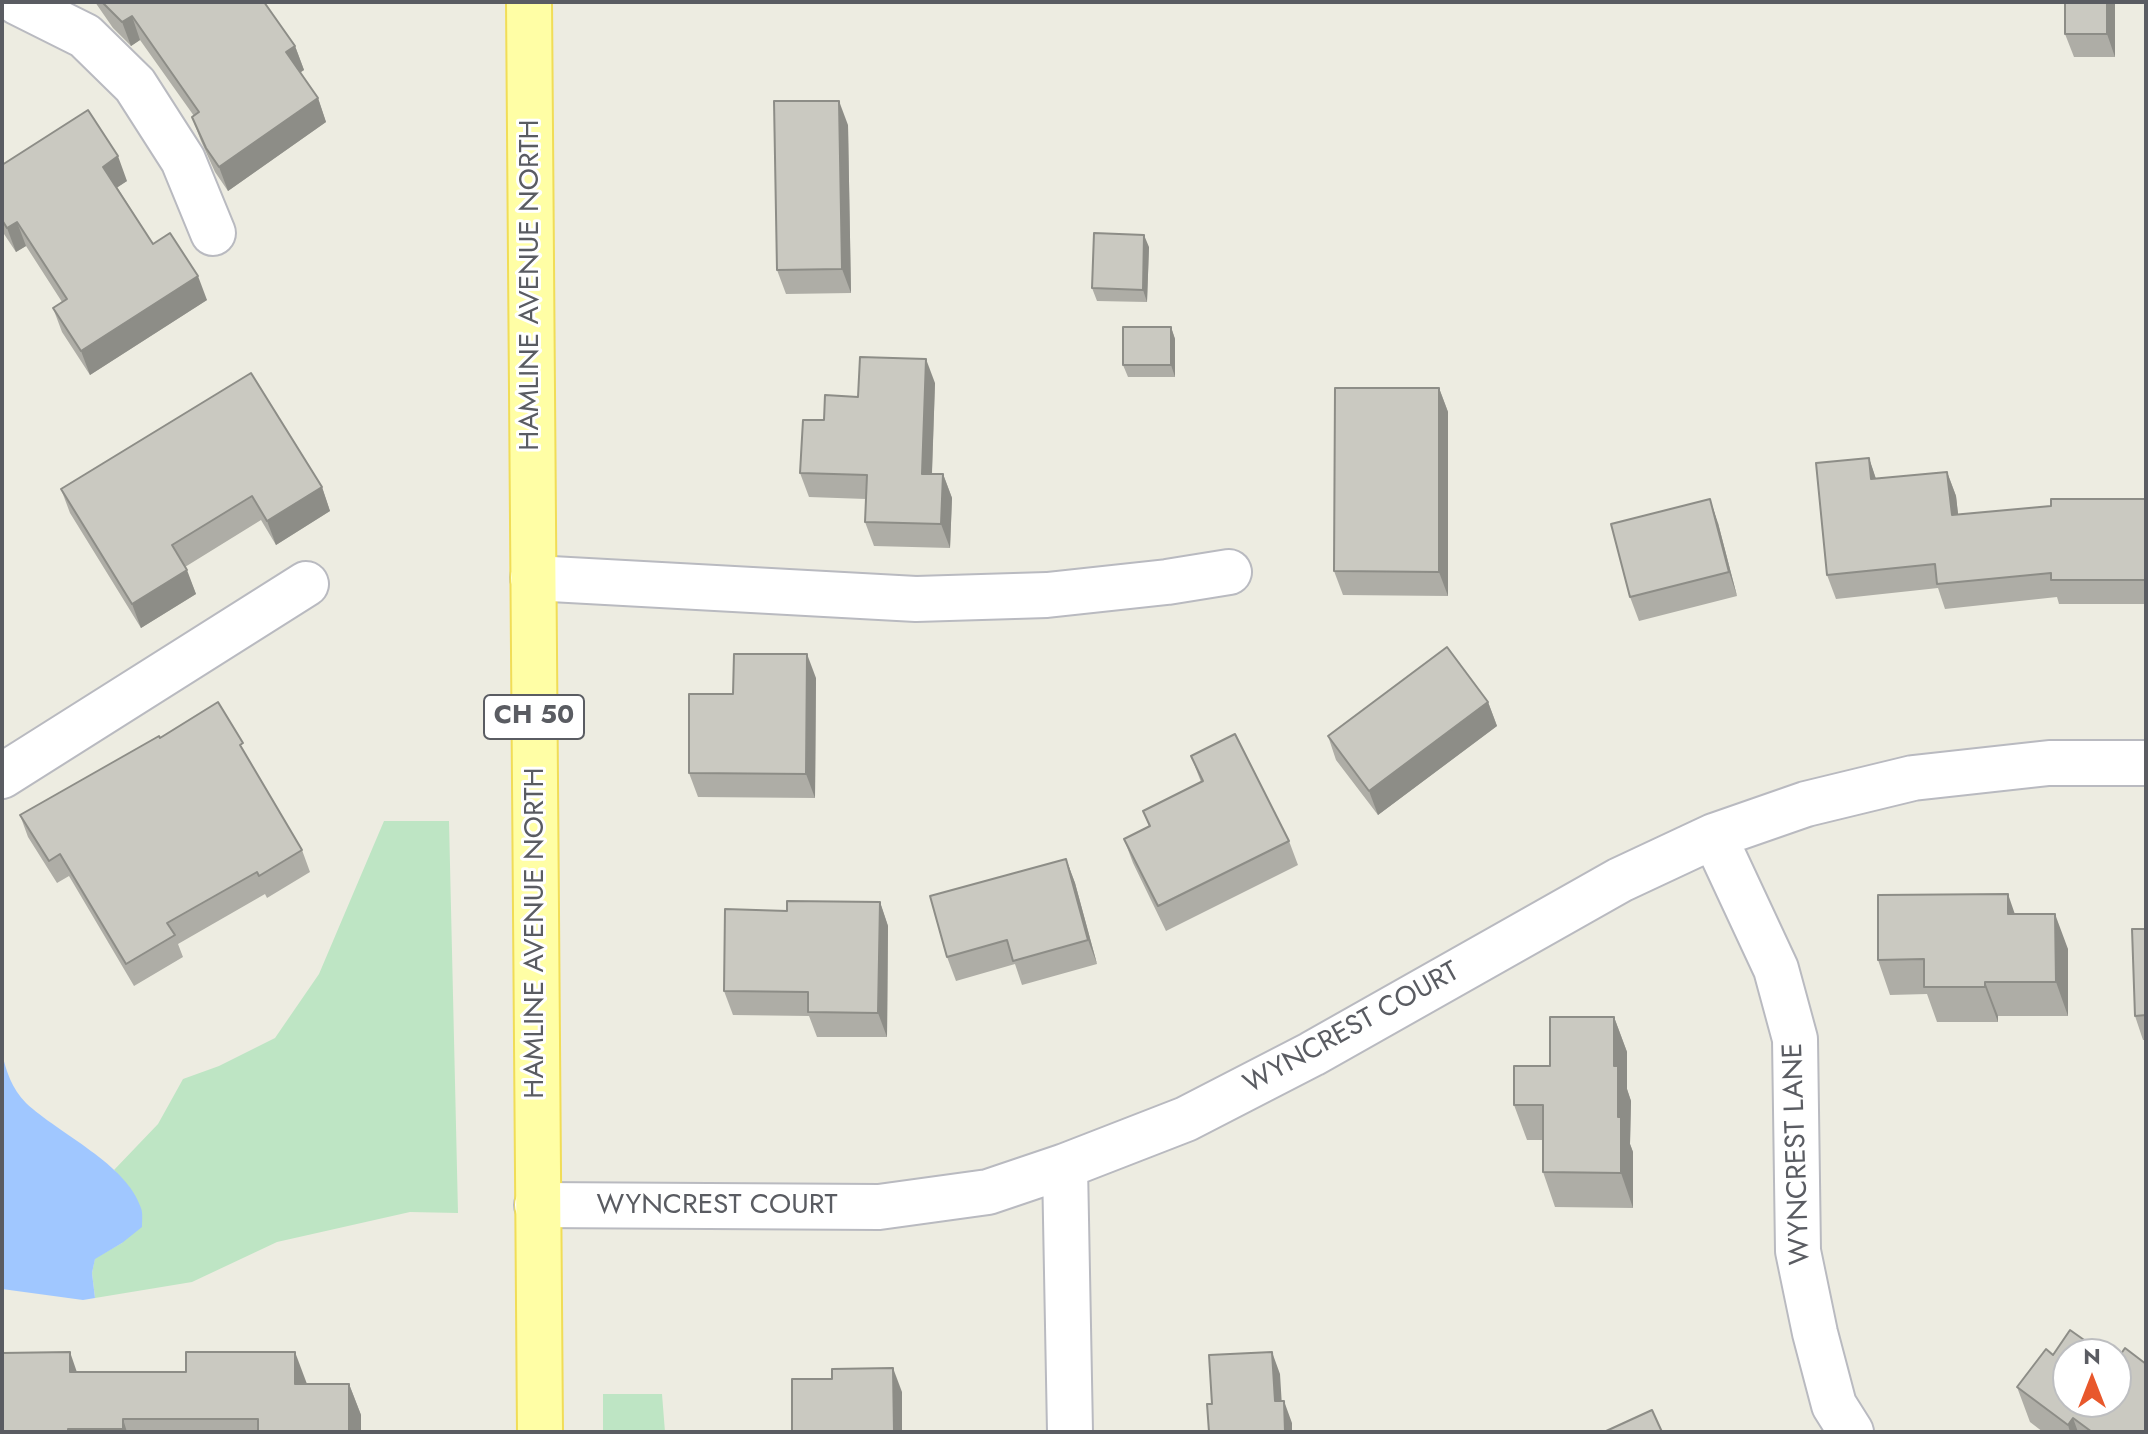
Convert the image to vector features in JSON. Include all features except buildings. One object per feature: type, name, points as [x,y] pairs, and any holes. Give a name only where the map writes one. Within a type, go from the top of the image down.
[{"type":"main road","name":"HAMLINE AVENUE NORTH","points":[[529,2],[540,1432]]},
{"type":"street","points":[[17,2],[85,36],[135,85],[183,160],[213,233]]},
{"type":"street","points":[[533,578],[916,599],[1047,595],[1229,572]]},
{"type":"street","points":[[2,776],[306,584]]},
{"type":"street","name":"WYNCREST COURT","points":[[537,1205],[879,1207],[988,1192],[1186,1119],[1312,1054],[1620,880],[1714,836],[1806,804],[1913,778],[2049,763],[2146,763]]},
{"type":"street","name":"WYNCREST LANE","points":[[1714,836],[1776,969],[1795,1039],[1798,1251],[1834,1405],[1851,1432]]},
{"type":"street","points":[[1065,1166],[1070,1432]]},
{"type":"green space","points":[[384,821],[449,821],[458,1213],[410,1212],[277,1242],[192,1282],[95,1298],[92,1273],[95,1258],[122,1243],[131,1190],[114,1170],[158,1124],[183,1079],[219,1066],[275,1038],[319,974]]},
{"type":"green space","points":[[603,1394],[662,1394],[665,1432],[603,1432]]},
{"type":"water","points":[[2,1053],[10,1080],[21,1098],[122,1177],[141,1208],[142,1227],[95,1259],[92,1273],[95,1298],[83,1300],[2,1289]]}]
